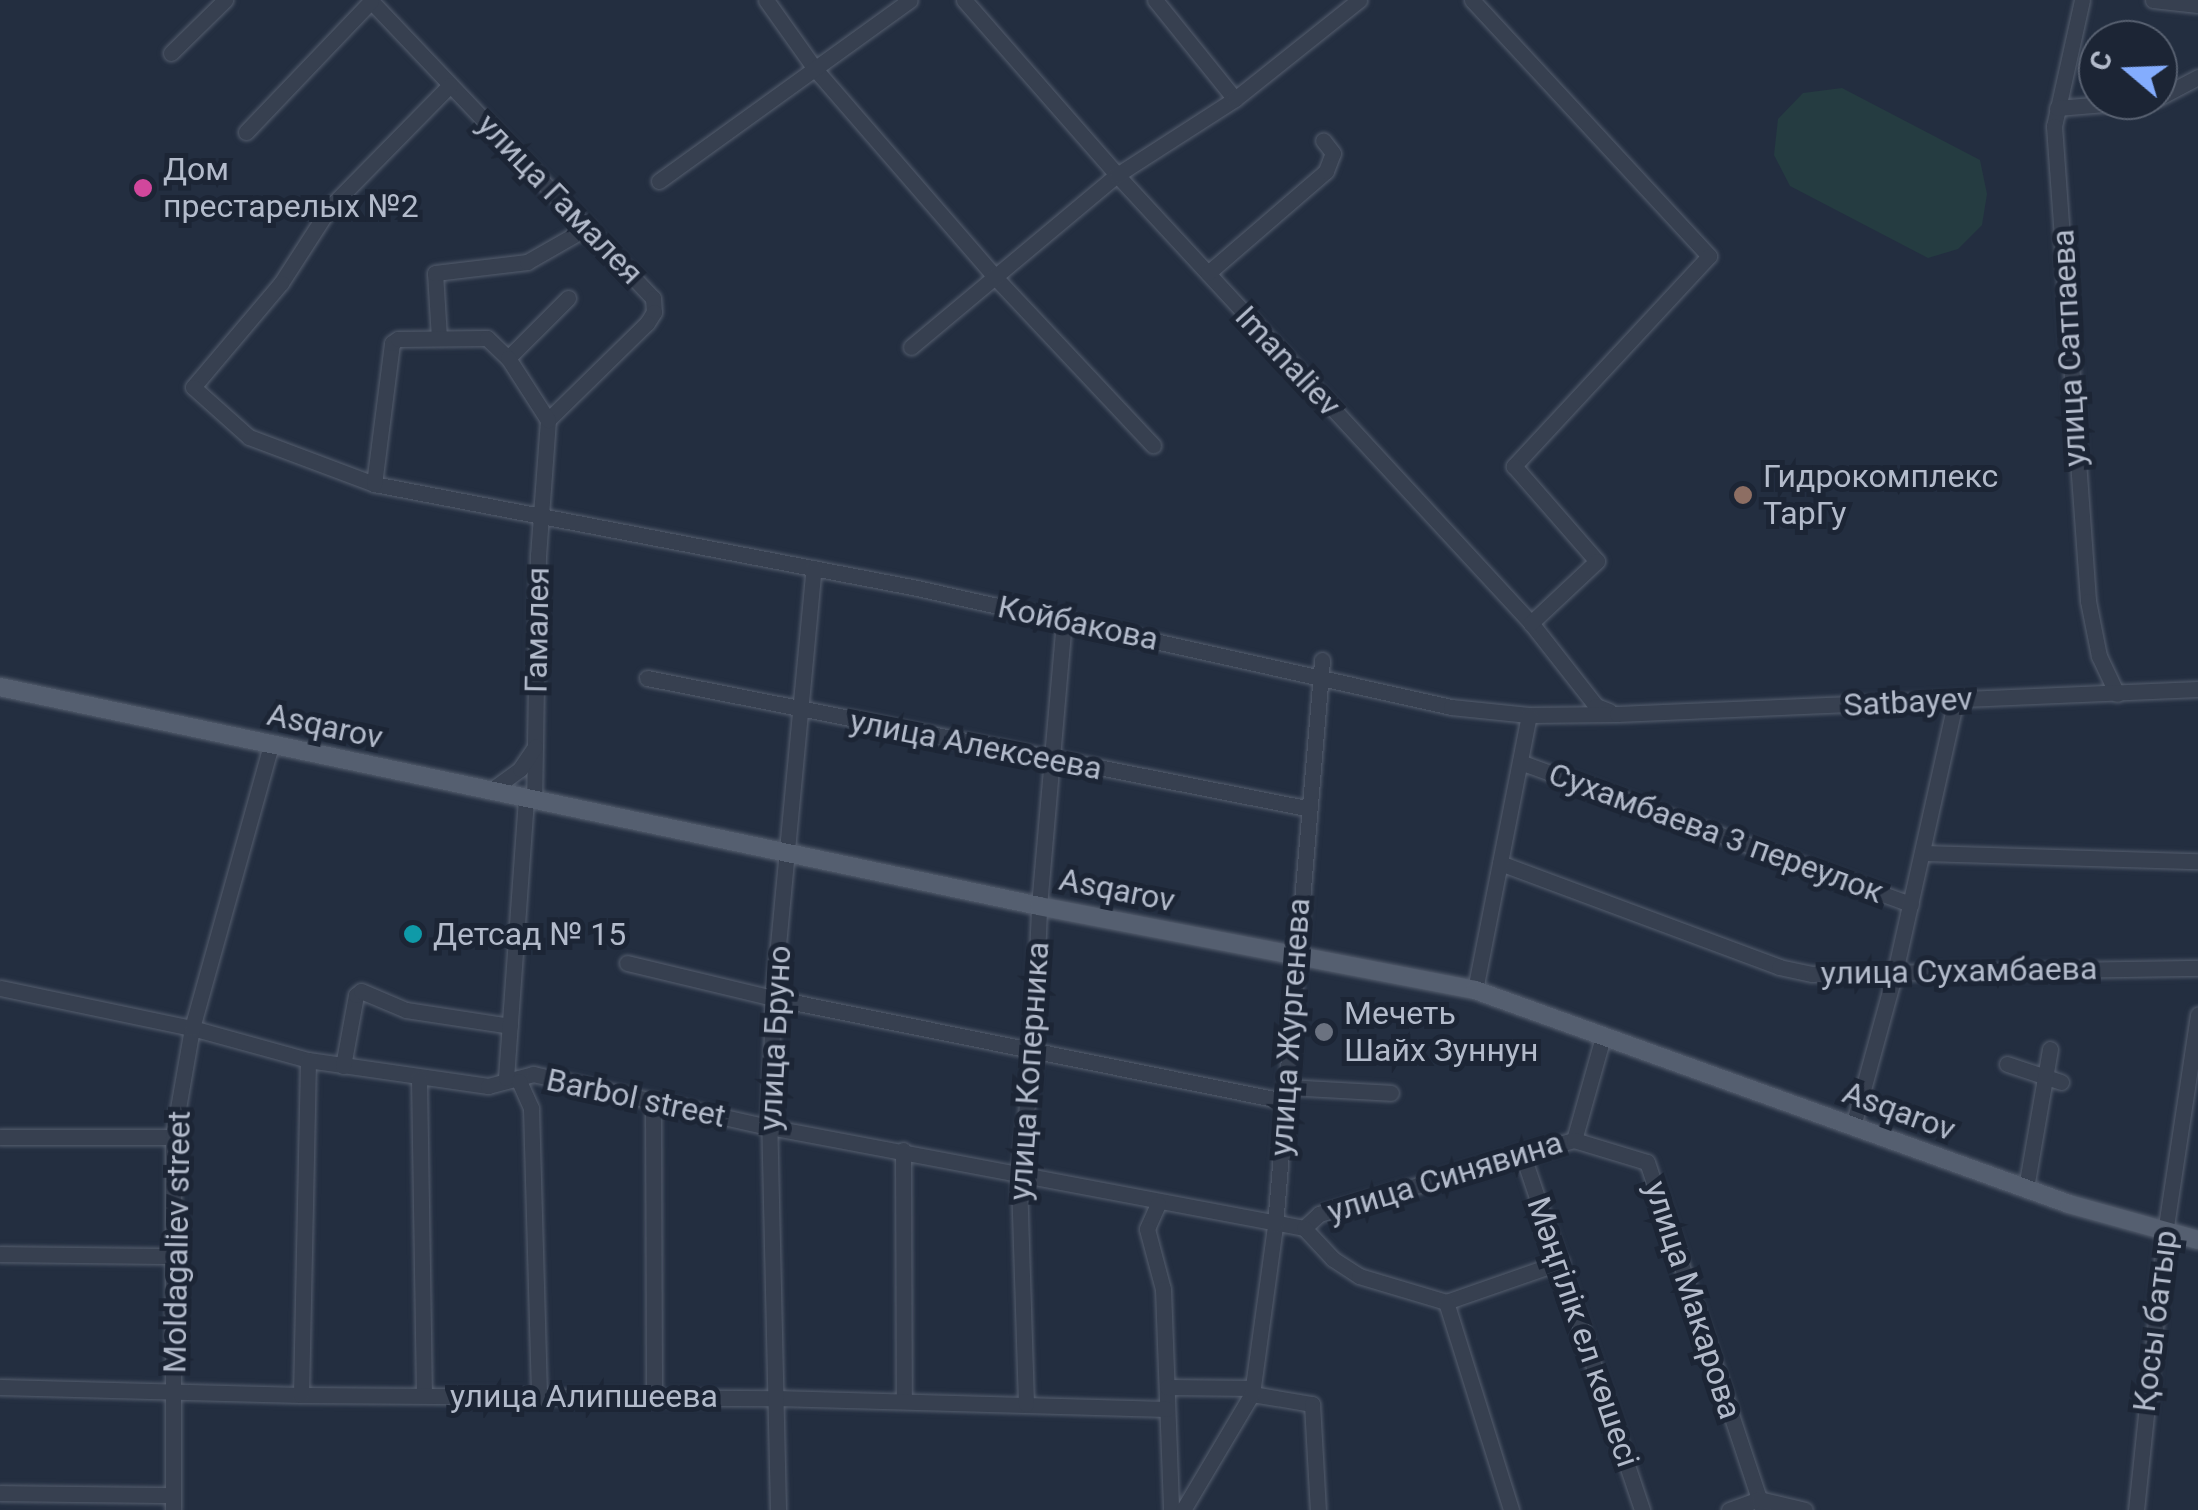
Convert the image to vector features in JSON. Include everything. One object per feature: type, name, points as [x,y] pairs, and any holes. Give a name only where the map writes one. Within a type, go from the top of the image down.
[{"type":"main road","name":"Asqarov","points":[[0,687],[1039,906],[1475,990],[2026,1188],[2164,1234],[2198,1240]]},
{"type":"street","points":[[171,53],[225,0]]},
{"type":"street","points":[[246,132],[371,0]]},
{"type":"street","name":"улица Гамалея","points":[[371,0],[653,298],[654,312],[548,420]]},
{"type":"street","points":[[766,0],[816,70],[996,277],[1152,444]]},
{"type":"street","points":[[659,181],[910,0]]},
{"type":"street","name":"Imanaliev","points":[[964,0],[1116,175],[1531,623],[1596,706],[1617,714]]},
{"type":"street","points":[[1155,0],[1236,98]]},
{"type":"street","points":[[1328,0],[1341,14]]},
{"type":"street","points":[[910,347],[1116,175],[1236,98],[1360,0]]},
{"type":"street","points":[[1472,0],[1709,256],[1514,466],[1598,561],[1531,623]]},
{"type":"street","name":"улица Сатпаева","points":[[2082,0],[2054,126],[2088,601],[2099,656],[2117,694]]},
{"type":"street","points":[[2154,0],[2198,4]]},
{"type":"street","name":"Койбакова","points":[[450,84],[330,207],[282,283],[193,387],[249,437],[374,484],[541,512],[1064,619],[1451,708],[1529,715],[1617,714]]},
{"type":"street","points":[[2057,108],[2078,106]]},
{"type":"street","points":[[1208,273],[1326,171],[1333,153],[1324,140]]},
{"type":"street","points":[[439,338],[435,273],[527,262],[588,227]]},
{"type":"street","points":[[508,358],[568,298]]},
{"type":"street","points":[[374,484],[392,343],[484,337],[508,358],[548,420],[541,512]]},
{"type":"street","name":"Гамалея","points":[[530,799],[541,512]]},
{"type":"street","name":"улица Бруно","points":[[778,1510],[769,1127],[773,998],[814,568]]},
{"type":"street","name":"улица Коперника","points":[[1026,1404],[1019,1176],[1033,1052],[1039,906],[1064,619]]},
{"type":"street","name":"улица Жургенева","points":[[1252,1391],[1276,1225],[1306,808],[1322,660]]},
{"type":"street","name":"улица Алексеева","points":[[647,678],[1052,761],[1306,808]]},
{"type":"street","name":"Satbayev","points":[[1617,714],[2198,689]]},
{"type":"street","points":[[1853,1126],[1912,904],[1956,700]]},
{"type":"street","points":[[1475,990],[1529,715]]},
{"type":"street","name":"Moldagaliev street","points":[[173,1502],[173,1137],[192,1028],[271,746]]},
{"type":"street","points":[[490,791],[520,769],[535,746]]},
{"type":"street","name":"Сухамбаева 3 переулок","points":[[1520,762],[1912,904]]},
{"type":"street","points":[[530,799],[510,1026],[512,1080],[531,1108],[538,1396]]},
{"type":"street","name":"Сухамбаева 3 переулок","points":[[1923,853],[2198,861]]},
{"type":"street","name":"улица Сухамбаева","points":[[1500,864],[1796,972],[1834,976],[2198,968]]},
{"type":"street","points":[[627,963],[1033,1052],[1285,1094],[1391,1093]]},
{"type":"street","name":"Barbol street","points":[[0,988],[192,1028],[308,1060],[488,1086],[533,1074],[769,1127],[1276,1225]]},
{"type":"street","points":[[344,1066],[356,995],[361,991],[406,1010],[510,1026]]},
{"type":"street","name":"Қосы батыр","points":[[2136,1510],[2164,1234],[2198,1014]]},
{"type":"street","name":"улица Синявина","points":[[1276,1225],[1304,1228],[1319,1214],[1574,1140],[1603,1037]]},
{"type":"street","points":[[2026,1188],[2053,1080],[2050,1049]]},
{"type":"street","points":[[301,1395],[308,1060]]},
{"type":"street","points":[[2008,1064],[2053,1080]]},
{"type":"street","points":[[420,1078],[424,1395]]},
{"type":"street","points":[[653,1100],[654,1397]]},
{"type":"street","points":[[0,1137],[173,1137]]},
{"type":"street","name":"улица Макарова","points":[[1574,1140],[1647,1162],[1761,1504]]},
{"type":"street","points":[[903,1150],[904,1401]]},
{"type":"street","name":"Мәңгілік ел көшесі","points":[[1522,1154],[1642,1510]]},
{"type":"street","points":[[1158,1204],[1147,1229],[1163,1289],[1172,1510]]},
{"type":"street","points":[[1304,1228],[1333,1259],[1360,1276],[1446,1302],[1561,1262]]},
{"type":"street","points":[[0,1254],[175,1256]]},
{"type":"street","points":[[1446,1302],[1512,1510]]},
{"type":"street","name":"улица Алипшеева","points":[[0,1387],[1167,1408]]},
{"type":"street","points":[[1166,1387],[1252,1391],[1312,1404],[1318,1510]]},
{"type":"street","points":[[1183,1510],[1252,1391]]},
{"type":"street","points":[[0,1493],[173,1502]]},
{"type":"street","points":[[1729,1510],[1761,1504],[1804,1510]]},
{"type":"green space","points":[[1842,88],[1980,160],[1987,194],[1982,225],[1958,249],[1928,258],[1790,186],[1774,155],[1778,119],[1803,93]]},
{"type":"place","name":"Дом престарелых №2","points":[[143,188]]},
{"type":"place","name":"Гидрокомплекс ТарГу","points":[[1743,495]]},
{"type":"place","name":"Детсад № 15","points":[[413,934]]},
{"type":"place","name":"Мечеть Шайх Зуннун","points":[[1324,1032]]}]
